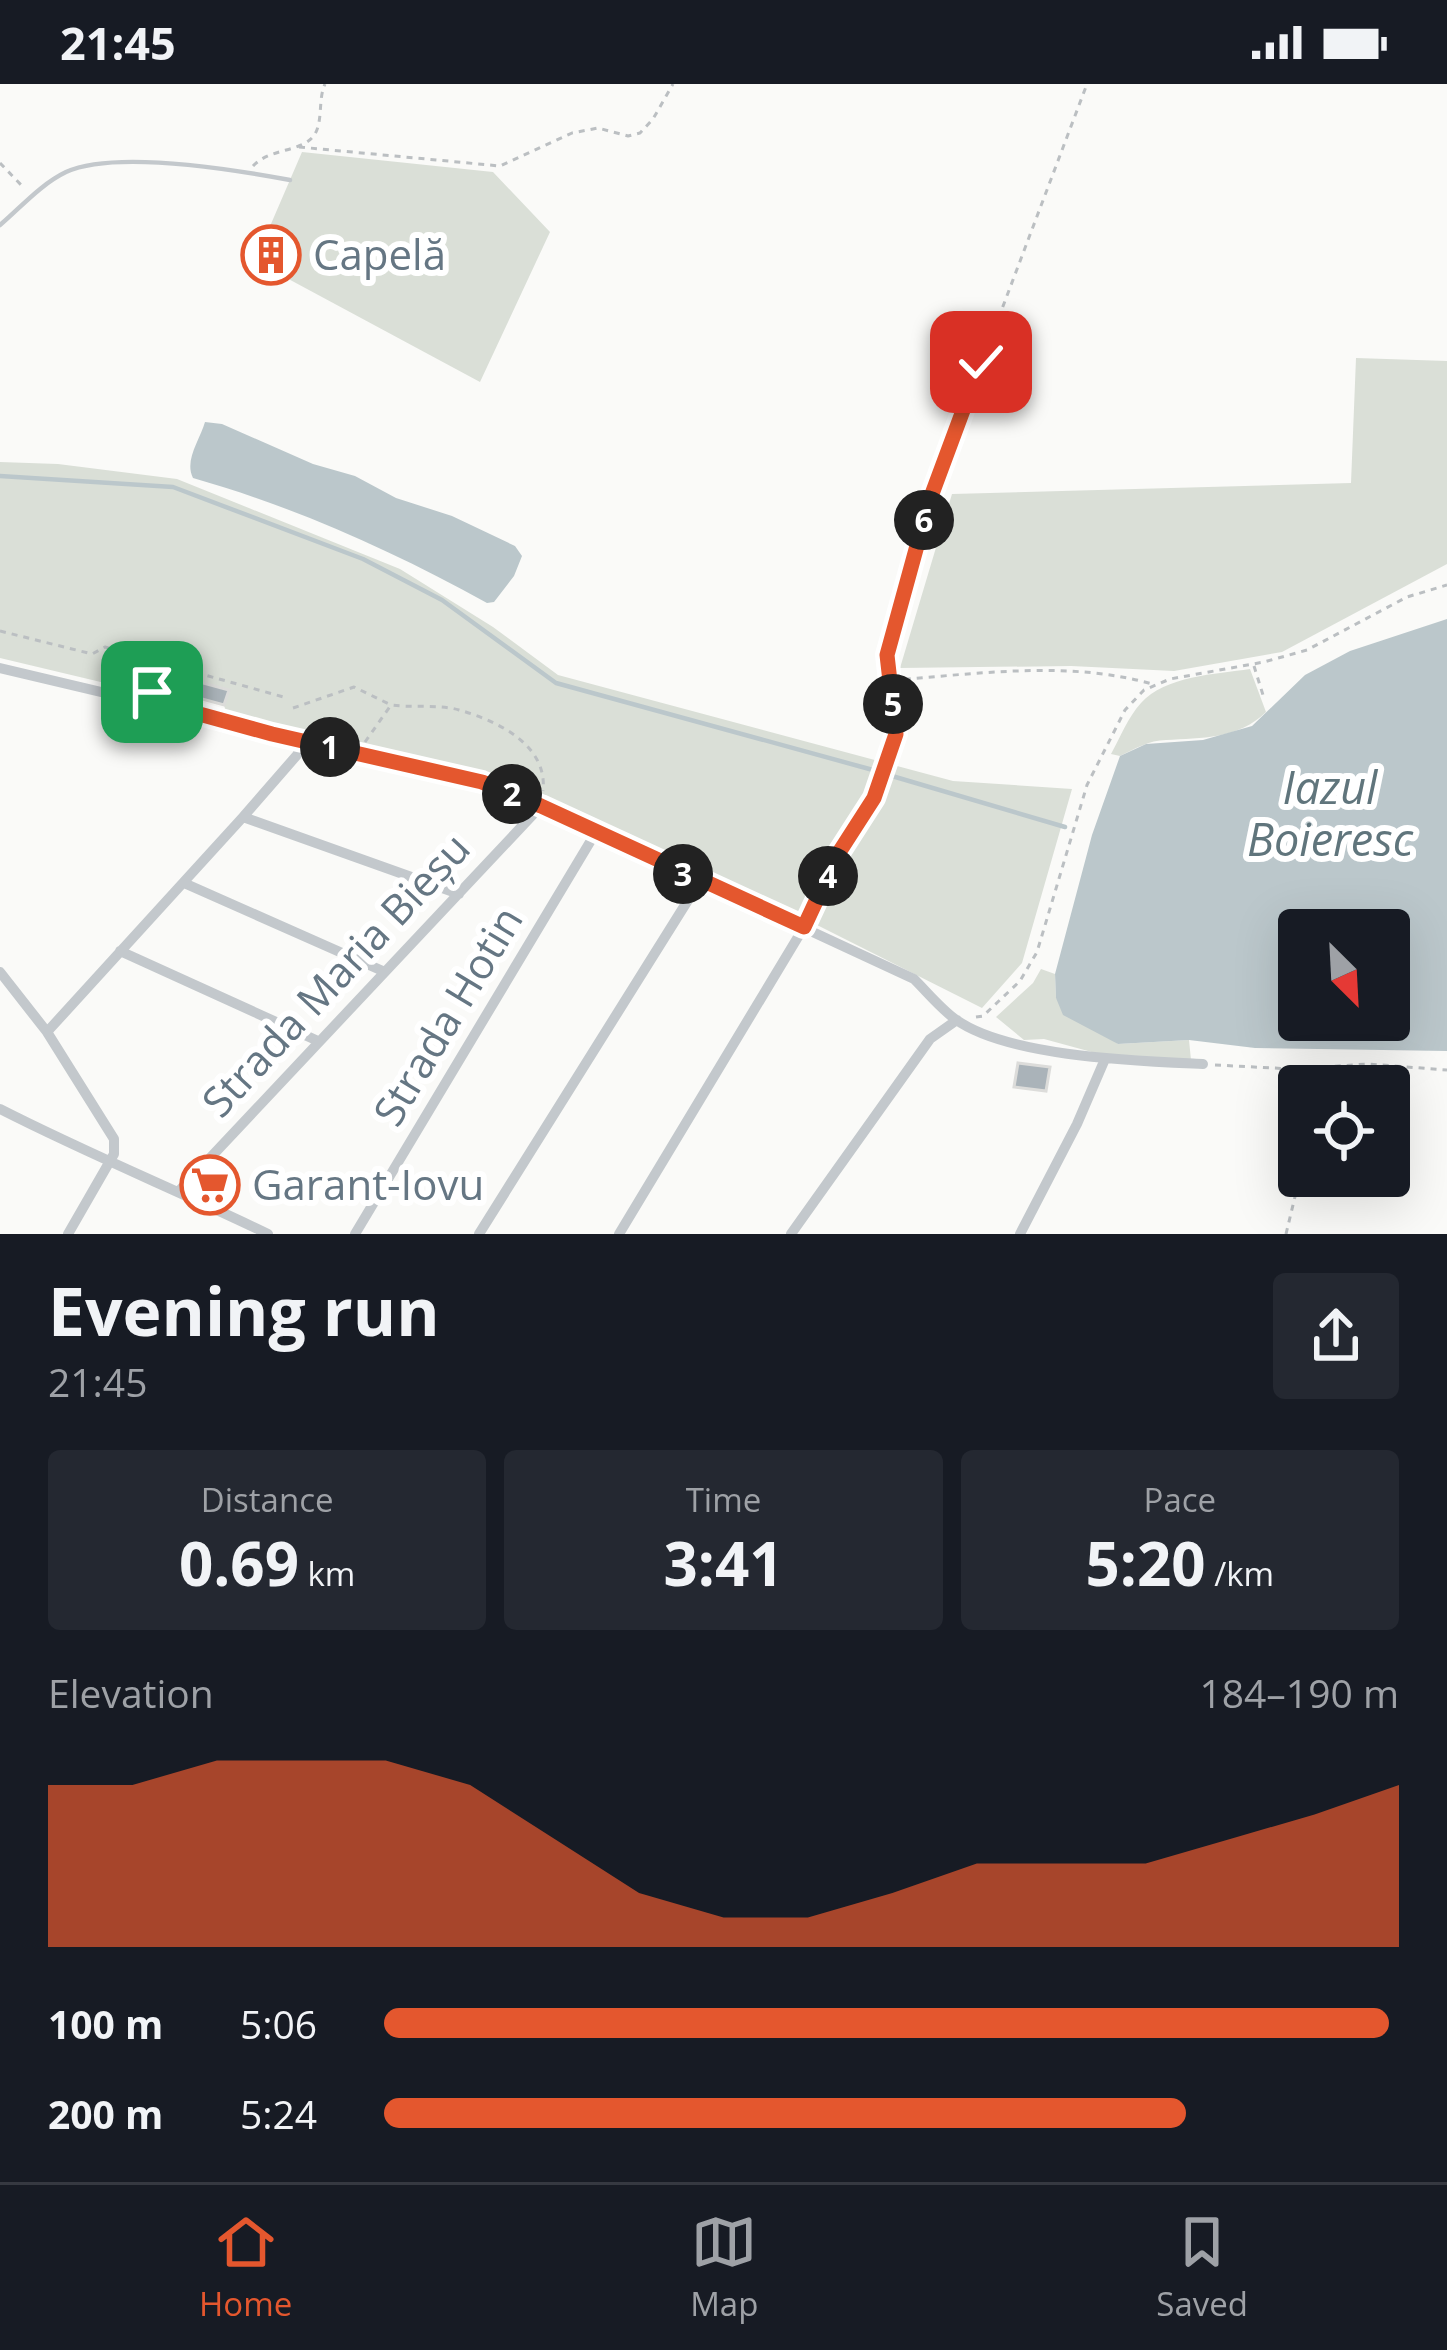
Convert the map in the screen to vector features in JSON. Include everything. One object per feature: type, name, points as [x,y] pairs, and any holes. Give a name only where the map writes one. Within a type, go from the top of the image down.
[{"type":"street","points":[[0,668],[482,782],[914,979],[957,1020],[1024,1048],[1106,1059],[1203,1064]]},
{"type":"street","points":[[47,1032],[243,817],[304,741]]},
{"type":"street","name":"Strada Maria Bieșu","points":[[179,1191],[541,806]]},
{"type":"street","points":[[243,817],[459,894]]},
{"type":"street","name":"Strada Hotin","points":[[355,1234],[596,832]]},
{"type":"street","points":[[479,1234],[700,881]]},
{"type":"street","points":[[184,883],[385,972]]},
{"type":"street","points":[[619,1234],[804,927]]},
{"type":"street","points":[[120,951],[318,1041]]},
{"type":"street","points":[[0,972],[47,1032],[114,1139],[116,1147],[108,1164],[68,1234]]},
{"type":"street","points":[[791,1234],[930,1039],[957,1020]]},
{"type":"street","points":[[1020,1234],[1106,1059]]},
{"type":"street","points":[[0,1109],[108,1164],[179,1191],[268,1234]]},
{"type":"lane","points":[[0,225],[66,172],[98,163],[248,172],[290,180]]},
{"type":"path","points":[[299,146],[318,126],[325,84]]},
{"type":"path","points":[[248,172],[266,155],[299,146],[500,166],[572,133],[598,128],[628,136],[640,133],[673,84]]},
{"type":"path","points":[[804,927],[838,854],[874,798],[896,734],[887,655],[929,502],[1087,84]]},
{"type":"path","points":[[0,163],[33,195]]},
{"type":"path","points":[[890,680],[1028,671],[1119,674],[1154,684],[1307,650],[1407,597],[1447,585]]},
{"type":"path","points":[[0,631],[92,654],[106,647],[287,698]]},
{"type":"path","points":[[146,658],[148,687],[163,704]]},
{"type":"path","points":[[1253,664],[1263,695]]},
{"type":"path","points":[[957,1020],[983,1016],[1020,981],[1036,952],[1087,785],[1125,710],[1154,684]]},
{"type":"path","points":[[293,708],[354,687],[391,705],[456,709],[525,741],[544,775],[541,806]]},
{"type":"path","points":[[359,754],[391,705]]},
{"type":"path","points":[[1203,1064],[1278,1067]]},
{"type":"path","points":[[1410,1067],[1447,1070]]},
{"type":"path","points":[[1286,1234],[1295,1197]]},
{"type":"shaded area","points":[[302,152],[493,172],[550,232],[480,382],[255,261]]},
{"type":"shaded area","points":[[1356,358],[1447,361],[1447,564],[1282,652],[1174,671],[1071,666],[900,668],[952,494],[1351,483]]},
{"type":"shaded area","points":[[0,462],[177,479],[400,569],[493,627],[558,675],[953,781],[1072,789],[1022,963],[982,1008],[817,925],[477,771],[228,719],[224,705],[159,687],[151,694],[0,658]]},
{"type":"shaded area","points":[[1250,669],[1266,712],[1255,721],[1219,735],[1160,740],[1120,756],[1111,754],[1132,715],[1151,694],[1192,678]]},
{"type":"shaded area","points":[[1041,969],[1055,974],[1056,998],[1118,1044],[1189,1040],[1191,1060],[1099,1054],[1044,1039],[1024,1040],[996,1017],[1033,983]]},
{"type":"water","points":[[205,422],[222,424],[313,464],[355,476],[396,498],[452,516],[515,546],[522,556],[514,576],[494,602],[487,603],[343,532],[193,478],[192,457]]},
{"type":"water","name":"Iazul Boieresc","points":[[1447,619],[1447,1051],[1255,1048],[1189,1040],[1118,1044],[1063,1015],[1056,998],[1055,974],[1092,835],[1120,756],[1146,744],[1203,740],[1252,726],[1305,675],[1350,651]]},
{"type":"building","points":[[163,672],[229,690],[224,705],[158,687]]},
{"type":"building","points":[[1018,1063],[1050,1067],[1046,1091],[1014,1087]]},
{"type":"waterway","points":[[0,476],[173,487],[363,559],[442,600],[556,683],[873,770]]},
{"type":"waterway","points":[[892,776],[1065,827]]},
{"type":"place","name":"Capelă","points":[[271,255]]},
{"type":"place","name":"Garant-Iovu","points":[[210,1185]]},
{"type":"route","points":[[152,692],[163,704],[272,734],[482,782],[804,927],[838,854],[874,798],[896,734],[887,655],[929,502],[981,362]]}]
